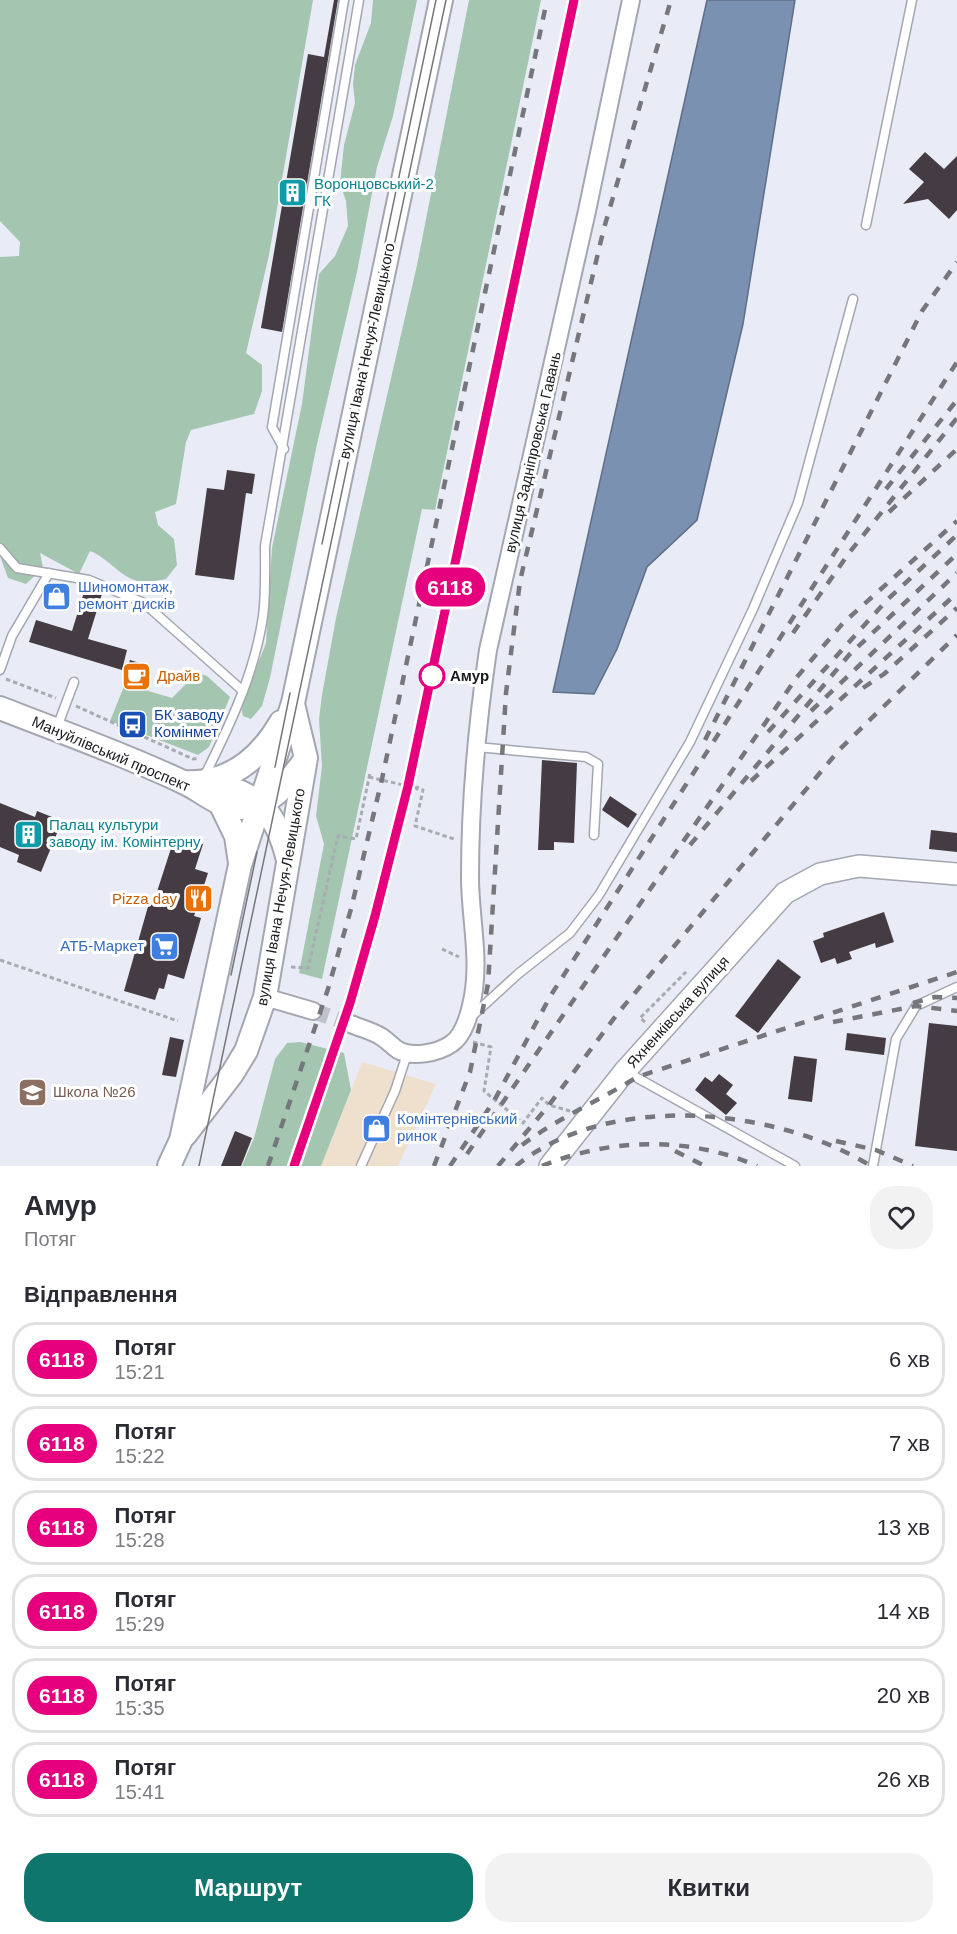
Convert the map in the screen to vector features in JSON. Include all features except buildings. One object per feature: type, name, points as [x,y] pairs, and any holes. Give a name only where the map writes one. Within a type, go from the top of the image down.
[{"type":"main road","name":"вулиця Івана Нечуя-Левицького","points":[[169,1166],[181,1140],[240,865],[262,804],[293,703],[441,0]]},
{"type":"main road","name":"вулиця Івана Нечуя-Левицького","points":[[181,1140],[232,1074],[255,1030],[265,997],[306,758],[293,703]]},
{"type":"main road","points":[[192,782],[225,778],[242,766],[261,750],[293,703]]},
{"type":"main road","name":"Мануйлівський проспект","points":[[0,708],[192,782],[220,803]]},
{"type":"main road","points":[[220,803],[238,808],[262,804],[278,793],[306,758]]},
{"type":"main road","points":[[192,782],[236,789],[262,804],[273,819],[289,864]]},
{"type":"main road","points":[[220,803],[236,836],[240,865]]},
{"type":"street","name":"вулиця Задніпровська Гавань","points":[[457,1038],[466,1021],[473,984],[474,944],[470,880],[476,747],[488,650],[587,211],[631,0]]},
{"type":"street","name":"Яхненківська вулиця","points":[[550,1166],[625,1071],[785,893],[820,874],[859,866],[957,874]]},
{"type":"street","points":[[265,997],[313,1011]]},
{"type":"street","points":[[351,1024],[379,1035],[399,1051],[407,1054],[429,1053],[450,1045],[457,1038]]},
{"type":"lane","points":[[284,449],[272,427],[344,0]]},
{"type":"lane","points":[[192,782],[243,691],[258,642],[263,615],[266,546],[359,0]]},
{"type":"lane","points":[[866,225],[912,0]]},
{"type":"lane","points":[[466,1021],[518,974],[570,933],[599,896],[685,751],[753,609],[798,502],[853,299]]},
{"type":"lane","points":[[0,548],[16,568],[89,580],[144,603],[243,691]]},
{"type":"lane","points":[[0,670],[12,636],[49,573]]},
{"type":"lane","points":[[56,730],[74,682]]},
{"type":"lane","points":[[476,747],[586,757],[598,764],[594,835]]},
{"type":"lane","points":[[873,1166],[896,1039],[916,1006],[957,987]]},
{"type":"lane","points":[[361,1166],[395,1091],[407,1054]]},
{"type":"lane","points":[[625,1071],[795,1166]]},
{"type":"path","points":[[0,677],[67,702],[193,759]]},
{"type":"path","points":[[297,967],[308,968],[338,836],[357,839],[369,775],[423,790],[415,826],[434,833]]},
{"type":"path","points":[[0,960],[178,1021]]},
{"type":"path","points":[[457,1038],[491,1047],[484,1091],[501,1107],[523,1123],[542,1098],[549,1105],[573,1112],[578,1131]]},
{"type":"shaded area","name":"Комінтернівський ринок","points":[[362,1062],[436,1084],[398,1166],[321,1166]]},
{"type":"green space","points":[[0,0],[313,0],[269,255],[246,353],[262,365],[262,391],[254,414],[191,430],[186,442],[176,504],[155,512],[158,525],[174,539],[177,565],[166,579],[145,582],[135,580],[90,551],[79,574],[40,553],[43,568],[26,584],[8,578],[0,556],[0,257],[19,256],[20,242],[0,221]]},
{"type":"green space","points":[[373,0],[417,0],[393,116],[377,167],[357,272],[317,444],[270,678],[262,706],[251,719],[243,716],[241,707],[266,643],[272,548],[302,404],[319,274],[335,256],[348,226],[346,201],[340,183],[344,145],[355,103],[353,84],[355,65],[371,23]]},
{"type":"green space","points":[[469,0],[541,0],[435,510],[422,509],[322,979],[299,973],[324,844],[316,816],[322,766],[319,719],[322,695],[336,618],[417,265]]},
{"type":"green space","points":[[192,671],[207,676],[230,697],[209,747],[198,755],[110,721],[125,684],[172,698],[187,683]]},
{"type":"green space","points":[[300,1042],[344,1053],[351,1090],[321,1166],[242,1166],[254,1138],[275,1059],[287,1043]]},
{"type":"water","points":[[707,0],[795,0],[743,324],[697,520],[647,567],[617,649],[594,694],[553,692]]},
{"type":"tunnel","points":[[313,1011],[351,1024]]},
{"type":"tram line","points":[[322,544],[436,0]]},
{"type":"tram line","points":[[199,1166],[446,0]]},
{"type":"tram line","points":[[275,767],[290,693]]},
{"type":"tram line","points":[[231,975],[257,852]]},
{"type":"railway","points":[[268,1166],[328,989],[351,909],[382,779],[547,0]]},
{"type":"railway","points":[[294,1166],[349,1003],[375,916],[408,786],[574,0]]},
{"type":"railway","points":[[434,1166],[470,1072],[488,984],[506,693],[520,581],[604,228],[671,0]]},
{"type":"railway","points":[[705,740],[922,311],[957,262]]},
{"type":"railway","points":[[450,1166],[494,1101],[551,995],[957,362]]},
{"type":"railway","points":[[886,489],[957,400]]},
{"type":"railway","points":[[793,633],[849,553],[957,418]]},
{"type":"railway","points":[[889,512],[957,449]]},
{"type":"railway","points":[[467,1154],[797,677],[843,623],[957,521]]},
{"type":"railway","points":[[768,732],[887,600],[957,535]]},
{"type":"railway","points":[[690,845],[849,655],[957,554]]},
{"type":"railway","points":[[811,711],[957,573]]},
{"type":"railway","points":[[751,781],[957,593]]},
{"type":"railway","points":[[863,688],[884,674],[957,608]]},
{"type":"railway","points":[[498,1166],[549,1105],[618,1013],[840,749],[957,635]]},
{"type":"railway","points":[[522,1145],[550,1126],[637,1077],[957,972]]},
{"type":"railway","points":[[913,1003],[935,997],[957,998]]},
{"type":"railway","points":[[833,1022],[916,1006],[957,1011]]},
{"type":"railway","points":[[516,1166],[554,1142],[597,1126],[643,1117],[692,1116],[741,1120],[788,1131],[832,1146],[871,1166]]},
{"type":"railway","points":[[836,1141],[876,1150],[913,1166]]},
{"type":"railway","points":[[542,1166],[594,1150],[649,1144],[705,1149],[757,1166]]},
{"type":"railway","points":[[675,1151],[705,1166]]},
{"type":"train","name":"6118","points":[[294,1166],[350,1003],[408,786],[574,0]]},
{"type":"place","name":"Воронцовський-2 ГК","points":[[293,193]]},
{"type":"place","name":"Шиномонтаж, ремонт дисків","points":[[57,596]]},
{"type":"place","name":"Драйв","points":[[136,676]]},
{"type":"place","name":"Амур","points":[[432,676]]},
{"type":"place","name":"БК заводу Комінмет","points":[[133,724]]},
{"type":"place","name":"Палац культури заводу ім. Комінтерну","points":[[28,834]]},
{"type":"place","name":"Pizza day","points":[[198,899]]},
{"type":"place","name":"АТБ-Маркет","points":[[165,946]]},
{"type":"place","name":"Школа №26","points":[[32,1092]]},
{"type":"place","name":"Комінтернівський ринок","points":[[376,1128]]}]
